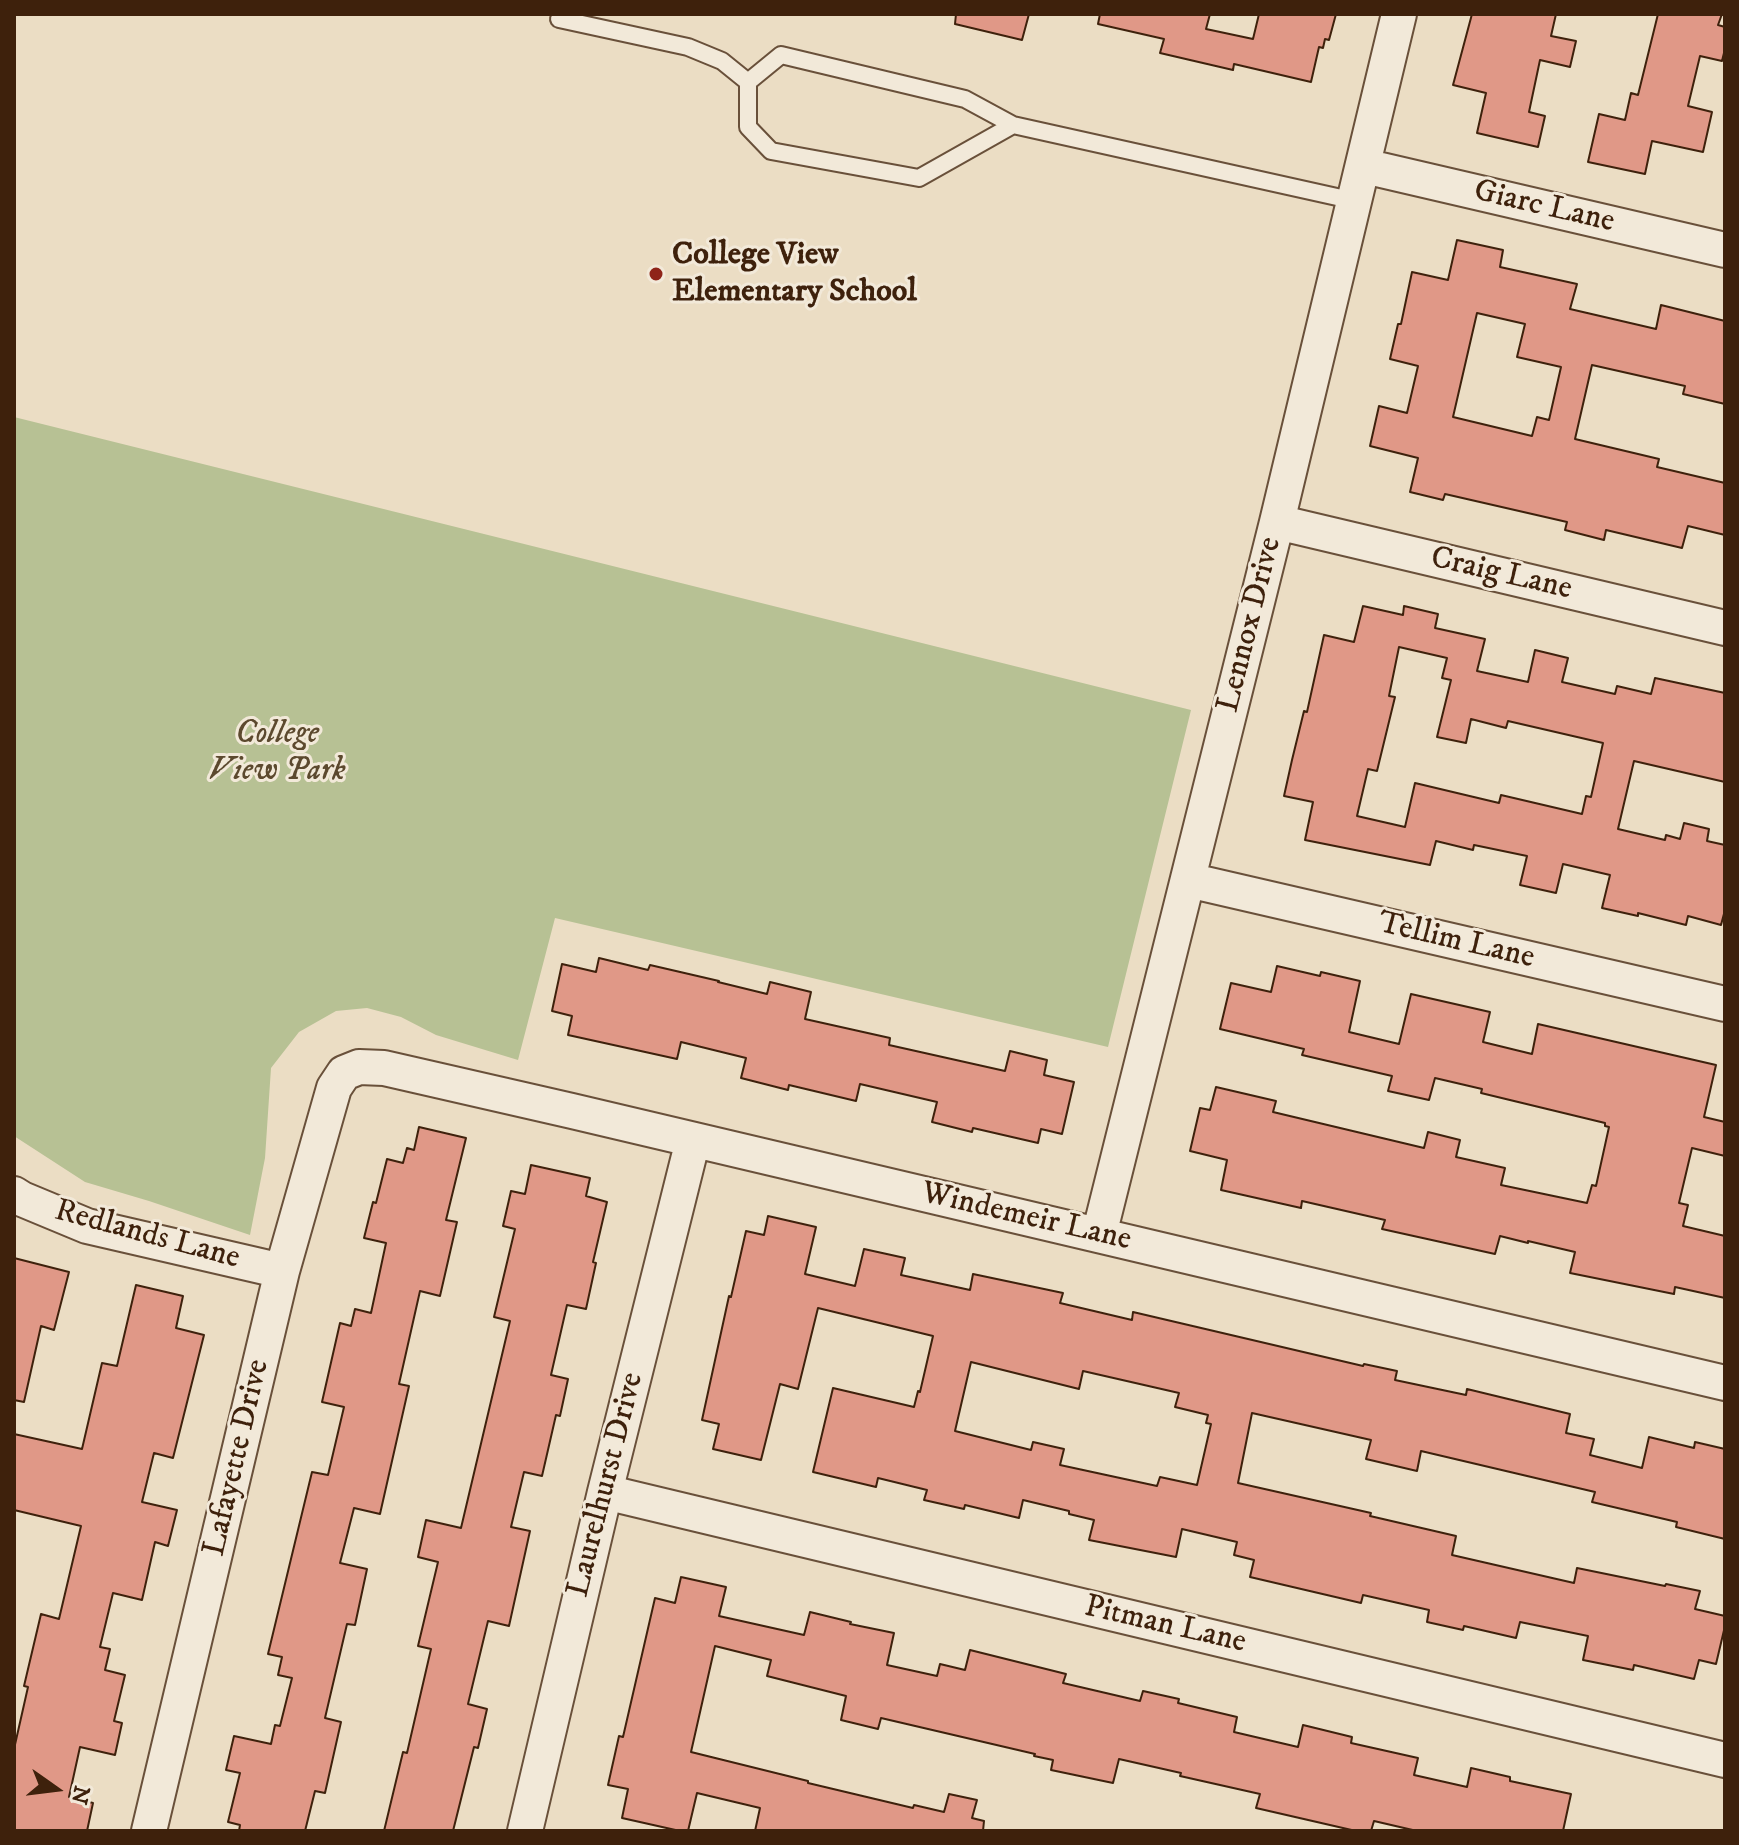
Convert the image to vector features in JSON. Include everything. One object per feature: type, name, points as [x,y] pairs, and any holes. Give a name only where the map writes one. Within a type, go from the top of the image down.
[{"type":"street","name":"Lennox Drive","points":[[1099,1235],[1277,522],[1399,14]]},
{"type":"street","name":"Giarc Lane","points":[[1364,166],[1725,250]]},
{"type":"street","name":"Craig Lane","points":[[1277,522],[1725,628]]},
{"type":"street","name":"Tellim Lane","points":[[1188,880],[1725,1004]]},
{"type":"street","name":"Windemeir Lane","points":[[334,1088],[344,1073],[359,1067],[384,1068],[1725,1383]]},
{"type":"street","name":"Lafayette Drive","points":[[149,1831],[282,1271],[334,1088]]},
{"type":"street","name":"Laurelhurst Drive","points":[[525,1831],[693,1140]]},
{"type":"street","name":"Redlands Lane","points":[[14,1194],[87,1226],[282,1271]]},
{"type":"street","name":"Pitman Lane","points":[[605,1492],[1725,1760]]},
{"type":"lane","points":[[559,19],[688,47],[722,61],[748,82]]},
{"type":"lane","points":[[748,82],[781,55],[965,99],[1013,125],[1355,201]]},
{"type":"lane","points":[[748,82],[748,127],[771,151],[919,178],[1013,125]]},
{"type":"green space","name":"College View Park","points":[[14,417],[1191,710],[1108,1047],[555,918],[518,1060],[436,1035],[401,1017],[367,1008],[336,1011],[299,1032],[271,1068],[265,1158],[250,1235],[85,1182],[14,1136]]},
{"type":"building","points":[[956,14],[1029,14],[1022,40],[955,24]]},
{"type":"building","points":[[1100,14],[1210,14],[1206,29],[1253,39],[1259,14],[1336,14],[1329,40],[1325,39],[1323,48],[1319,47],[1311,82],[1234,64],[1233,70],[1160,53],[1164,39],[1098,24]]},
{"type":"building","points":[[1472,14],[1556,14],[1551,36],[1576,41],[1570,67],[1540,60],[1529,112],[1545,116],[1538,147],[1477,133],[1486,93],[1453,85]]},
{"type":"building","points":[[1658,14],[1722,14],[1718,25],[1725,27],[1722,61],[1700,56],[1688,106],[1712,112],[1703,152],[1652,141],[1645,174],[1588,162],[1599,114],[1625,120],[1631,93],[1638,95]]},
{"type":"building","points":[[1457,240],[1503,250],[1500,267],[1577,284],[1570,309],[1656,329],[1661,305],[1725,321],[1725,404],[1683,394],[1685,386],[1592,365],[1575,439],[1659,459],[1657,467],[1725,483],[1725,535],[1688,526],[1682,548],[1606,530],[1604,540],[1565,530],[1567,522],[1445,494],[1443,500],[1410,492],[1418,458],[1370,446],[1379,406],[1407,413],[1418,366],[1390,359],[1412,272],[1448,280]],"holes":[[[1477,313],[1525,324],[1517,357],[1561,367],[1549,420],[1537,417],[1532,436],[1453,417]]]},
{"type":"building","points":[[1363,606],[1403,615],[1404,606],[1438,614],[1435,628],[1485,639],[1477,671],[1528,682],[1535,650],[1568,658],[1562,682],[1615,694],[1617,686],[1651,694],[1655,678],[1725,693],[1725,782],[1634,761],[1618,829],[1665,840],[1666,835],[1680,839],[1684,823],[1709,829],[1707,841],[1725,845],[1725,910],[1721,925],[1688,916],[1686,925],[1602,908],[1610,875],[1563,864],[1556,893],[1520,885],[1527,856],[1474,845],[1473,850],[1436,841],[1430,865],[1305,840],[1313,802],[1284,796],[1304,711],[1307,712],[1324,635],[1354,642]],"holes":[[[1399,647],[1447,658],[1442,678],[1451,680],[1437,737],[1466,743],[1471,719],[1506,728],[1508,721],[1603,743],[1591,797],[1586,796],[1582,814],[1501,795],[1499,803],[1415,783],[1405,827],[1357,816],[1368,769],[1377,771],[1395,697],[1389,696]]]},
{"type":"building","points":[[599,958],[648,970],[650,965],[767,994],[770,982],[811,992],[805,1019],[890,1038],[889,1045],[1005,1071],[1010,1051],[1047,1060],[1044,1075],[1074,1082],[1062,1134],[1041,1129],[1038,1143],[973,1128],[972,1132],[932,1122],[937,1102],[860,1084],[856,1101],[789,1085],[788,1090],[741,1078],[746,1058],[681,1042],[677,1059],[568,1035],[572,1016],[552,1011],[562,964],[596,972]]},
{"type":"building","points":[[1277,966],[1360,981],[1349,1032],[1399,1044],[1411,994],[1490,1012],[1483,1042],[1532,1054],[1538,1024],[1716,1065],[1704,1117],[1725,1122],[1725,1156],[1692,1148],[1679,1203],[1688,1205],[1683,1226],[1725,1236],[1725,1298],[1675,1287],[1674,1294],[1570,1273],[1575,1252],[1528,1241],[1500,1236],[1495,1254],[1382,1229],[1385,1220],[1302,1201],[1301,1208],[1221,1190],[1227,1160],[1190,1151],[1200,1108],[1210,1110],[1216,1087],[1276,1101],[1273,1112],[1424,1148],[1428,1132],[1460,1140],[1456,1157],[1505,1168],[1501,1185],[1587,1203],[1592,1185],[1596,1186],[1609,1127],[1605,1123],[1481,1093],[1482,1089],[1435,1078],[1429,1100],[1388,1091],[1392,1076],[1302,1055],[1304,1049],[1220,1029],[1231,983],[1271,992]]},
{"type":"building","points":[[419,1127],[466,1138],[446,1220],[457,1222],[440,1296],[420,1291],[399,1384],[409,1386],[380,1514],[354,1508],[340,1563],[367,1569],[355,1625],[347,1624],[325,1718],[341,1722],[325,1793],[315,1791],[305,1831],[239,1831],[240,1825],[228,1822],[240,1773],[226,1770],[234,1736],[271,1744],[275,1725],[280,1726],[292,1678],[278,1675],[282,1657],[268,1654],[312,1472],[328,1475],[344,1407],[322,1402],[340,1323],[351,1326],[355,1309],[371,1313],[386,1243],[364,1238],[373,1202],[376,1203],[387,1159],[403,1163],[407,1148],[414,1150]]},
{"type":"building","points":[[531,1165],[590,1178],[586,1196],[607,1202],[586,1309],[567,1305],[551,1375],[568,1379],[560,1416],[556,1415],[542,1476],[524,1472],[511,1527],[530,1531],[509,1626],[488,1621],[468,1704],[487,1709],[453,1831],[384,1831],[403,1752],[407,1753],[431,1649],[418,1646],[438,1562],[418,1557],[426,1520],[461,1528],[510,1321],[494,1317],[515,1229],[503,1226],[511,1191],[525,1194]]},
{"type":"building","points":[[768,1216],[816,1227],[805,1274],[855,1286],[864,1249],[905,1258],[901,1275],[970,1290],[973,1274],[1063,1293],[1060,1303],[1132,1320],[1133,1312],[1363,1366],[1397,1371],[1395,1380],[1466,1395],[1467,1389],[1570,1414],[1566,1433],[1594,1439],[1590,1455],[1642,1468],[1649,1437],[1694,1448],[1695,1442],[1725,1449],[1725,1539],[1676,1527],[1677,1522],[1592,1502],[1595,1492],[1421,1451],[1417,1471],[1366,1459],[1371,1440],[1252,1413],[1238,1483],[1456,1536],[1452,1555],[1574,1583],[1577,1568],[1700,1591],[1695,1609],[1725,1616],[1716,1664],[1699,1660],[1694,1679],[1634,1665],[1633,1670],[1583,1660],[1588,1636],[1520,1622],[1516,1638],[1464,1626],[1463,1630],[1427,1622],[1429,1610],[1363,1595],[1361,1603],[1250,1577],[1254,1560],[1234,1555],[1237,1542],[1182,1529],[1176,1557],[1089,1540],[1094,1520],[1023,1500],[1019,1518],[965,1505],[964,1509],[924,1500],[927,1490],[878,1478],[876,1487],[813,1472],[833,1388],[914,1407],[933,1336],[818,1308],[798,1389],[780,1384],[761,1460],[713,1449],[719,1424],[702,1420],[729,1296],[746,1231],[764,1235]],"holes":[[[971,1362],[1079,1389],[1083,1371],[1179,1393],[1175,1407],[1208,1415],[1206,1423],[1211,1424],[1197,1485],[1160,1477],[1157,1486],[1060,1465],[1064,1449],[1033,1442],[1031,1450],[955,1431]]]},
{"type":"building","points":[[14,1258],[69,1272],[54,1330],[41,1326],[24,1402],[14,1400]]},
{"type":"building","points":[[136,1285],[183,1296],[176,1328],[204,1335],[173,1458],[154,1453],[142,1502],[177,1510],[168,1546],[155,1542],[142,1600],[113,1593],[100,1647],[110,1649],[105,1670],[125,1675],[114,1721],[122,1723],[115,1755],[80,1747],[69,1797],[93,1803],[87,1831],[14,1831],[14,1749],[28,1687],[24,1686],[41,1614],[59,1619],[81,1526],[14,1510],[14,1434],[82,1449],[102,1363],[117,1366]]},
{"type":"building","points":[[681,1577],[726,1587],[719,1616],[804,1635],[810,1612],[894,1633],[887,1665],[937,1676],[940,1664],[965,1670],[970,1650],[1066,1674],[1063,1683],[1140,1701],[1143,1691],[1237,1717],[1234,1732],[1298,1747],[1303,1725],[1352,1737],[1351,1743],[1418,1758],[1414,1775],[1467,1787],[1471,1768],[1510,1777],[1510,1781],[1571,1794],[1563,1831],[1417,1831],[1374,1821],[1371,1831],[1356,1831],[1256,1808],[1260,1794],[1119,1759],[1113,1783],[1051,1770],[1053,1760],[1035,1754],[881,1718],[878,1729],[841,1720],[846,1696],[767,1676],[771,1660],[715,1646],[691,1752],[913,1808],[914,1805],[944,1812],[949,1794],[977,1800],[972,1818],[984,1821],[983,1831],[755,1831],[760,1808],[697,1793],[688,1831],[622,1818],[628,1789],[608,1785],[619,1736],[623,1737],[655,1598],[675,1603]]},
{"type":"place","name":"College View Elementary School","points":[[656,274]]}]
